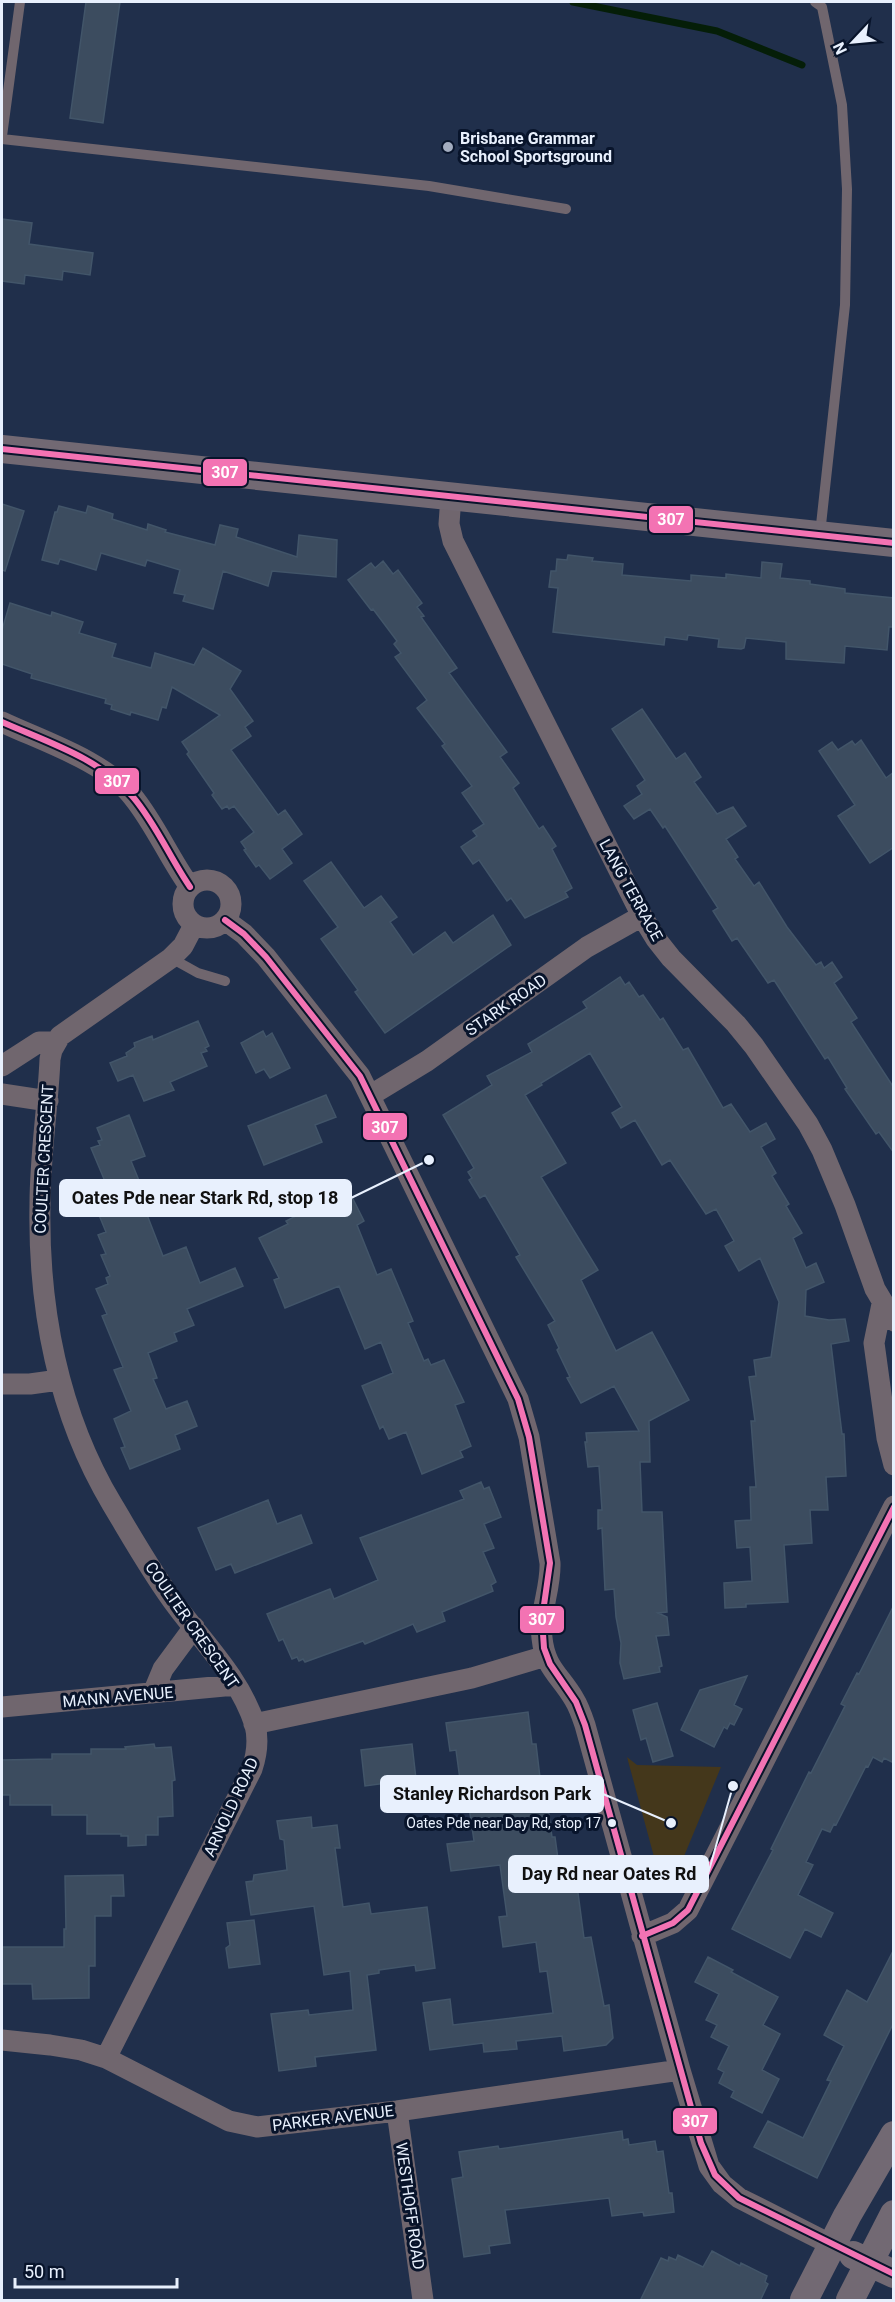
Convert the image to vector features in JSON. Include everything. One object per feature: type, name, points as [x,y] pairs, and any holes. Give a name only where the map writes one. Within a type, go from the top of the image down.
[{"type":"main road","points":[[2,449],[894,543]]},
{"type":"main road","points":[[804,2301],[832,2245],[894,2135]]},
{"type":"main road","points":[[850,2301],[881,2268],[894,2214]]},
{"type":"main road","points":[[832,2245],[881,2268]]},
{"type":"street","name":"LANG TERRACE","points":[[451,496],[449,524],[453,542],[642,916],[671,958],[736,1024],[754,1046],[808,1124],[822,1150],[845,1205],[866,1268],[888,1312]]},
{"type":"street","points":[[2,722],[98,767],[123,785],[141,808],[190,887]]},
{"type":"street","points":[[204,880],[220,884],[226,889],[231,905],[225,920],[214,928],[200,928],[188,921],[182,907],[185,892],[190,887],[204,880]]},
{"type":"street","name":"STARK ROAD","points":[[371,1095],[427,1061],[587,947],[642,916]]},
{"type":"street","points":[[225,920],[266,957],[347,1058],[371,1095],[506,1371],[525,1417],[550,1563],[550,1584],[542,1628],[546,1656],[553,1672],[574,1699],[585,1725],[642,1936],[709,2166],[722,2184],[738,2198],[832,2245]]},
{"type":"street","points":[[2,1066],[39,1042],[56,1042],[67,1031],[171,958],[183,946],[194,925]]},
{"type":"street","name":"COULTER CRESCENT","points":[[56,1042],[50,1059],[39,1234],[41,1263],[59,1380],[76,1430],[111,1502],[161,1584],[235,1685],[254,1724]]},
{"type":"street","points":[[2,1094],[48,1101]]},
{"type":"street","points":[[888,1312],[874,1343],[887,1438],[894,1465]]},
{"type":"street","points":[[2,1384],[30,1384],[59,1380]]},
{"type":"street","points":[[642,1936],[673,1923],[688,1910],[894,1506]]},
{"type":"street","points":[[153,1693],[163,1669],[194,1627]]},
{"type":"street","points":[[254,1724],[472,1678],[546,1656]]},
{"type":"street","name":"MANN AVENUE","points":[[2,1707],[235,1685]]},
{"type":"street","name":"ARNOLD ROAD","points":[[106,2058],[252,1769],[257,1738],[254,1724]]},
{"type":"street","name":"PARKER AVENUE","points":[[2,2040],[81,2050],[106,2058],[229,2121],[270,2127],[680,2070]]},
{"type":"street","name":"WESTHOFF ROAD","points":[[397,2110],[423,2301]]},
{"type":"lane","points":[[20,2],[2,138],[429,186],[566,209]]},
{"type":"lane","points":[[820,535],[845,305],[847,189],[842,105],[821,4]]},
{"type":"lane","points":[[171,958],[198,973],[225,981]]},
{"type":"shaded area","points":[[627,1757],[637,1765],[721,1767],[675,1878],[660,1879]]},
{"type":"building","points":[[86,2],[120,2],[103,123],[70,118]]},
{"type":"building","points":[[2,219],[32,223],[29,244],[93,253],[90,275],[63,271],[62,280],[25,275],[24,284],[2,281]]},
{"type":"building","points":[[2,504],[24,511],[5,571],[2,570]]},
{"type":"building","points":[[59,506],[86,513],[88,506],[113,514],[112,519],[147,530],[148,524],[166,530],[165,532],[215,545],[220,525],[238,529],[236,537],[297,557],[299,535],[337,540],[336,577],[272,571],[268,586],[223,571],[213,609],[183,601],[185,595],[174,593],[180,570],[147,560],[145,566],[101,553],[96,570],[60,559],[58,564],[42,560],[55,512]]},
{"type":"building","points":[[568,555],[593,558],[592,561],[623,564],[622,575],[691,581],[691,575],[726,578],[726,574],[761,578],[762,562],[782,564],[780,578],[810,581],[810,584],[845,589],[845,593],[894,598],[894,627],[889,627],[887,650],[845,646],[844,663],[786,659],[786,642],[746,638],[744,648],[741,649],[718,647],[719,639],[688,635],[687,640],[665,637],[664,645],[553,632],[558,588],[549,587],[551,571],[556,571],[557,559],[567,560]]},
{"type":"building","points":[[383,561],[393,574],[398,570],[422,603],[417,607],[424,616],[421,617],[457,668],[449,673],[507,752],[500,757],[519,783],[513,788],[539,829],[543,826],[556,846],[552,849],[572,888],[565,892],[568,897],[525,918],[511,898],[507,901],[479,860],[473,864],[461,847],[477,836],[473,831],[484,824],[462,793],[472,786],[442,746],[445,744],[417,708],[427,700],[395,657],[401,653],[394,644],[397,641],[348,580],[371,563],[375,568]]},
{"type":"building","points":[[10,603],[51,616],[52,612],[83,622],[79,633],[116,644],[112,657],[151,668],[155,653],[194,665],[203,648],[241,671],[230,689],[253,721],[245,727],[251,736],[231,750],[278,815],[285,810],[302,834],[282,849],[292,863],[270,879],[259,865],[256,867],[241,842],[254,832],[234,806],[222,809],[212,795],[214,793],[187,754],[189,752],[182,742],[220,715],[172,687],[166,708],[162,707],[158,720],[131,712],[130,715],[111,709],[112,705],[105,703],[106,699],[31,678],[32,674],[2,664],[2,630]]},
{"type":"building","points":[[642,709],[676,759],[685,753],[701,777],[694,782],[717,814],[733,807],[746,826],[726,839],[738,857],[735,859],[754,886],[759,882],[787,927],[816,965],[821,962],[824,968],[832,962],[842,977],[834,983],[857,1018],[851,1022],[894,1088],[894,1153],[879,1132],[876,1134],[845,1089],[847,1088],[828,1057],[825,1059],[774,980],[768,983],[737,938],[732,941],[713,911],[718,908],[665,826],[663,828],[650,809],[634,819],[624,806],[642,794],[637,786],[645,780],[612,729]]},
{"type":"building","points":[[861,740],[886,778],[894,772],[894,847],[870,863],[838,816],[855,805],[819,751],[832,742],[838,750],[852,741],[855,745]]},
{"type":"building","points":[[331,862],[364,908],[381,896],[397,917],[390,922],[413,955],[445,932],[453,943],[493,915],[511,945],[385,1033],[355,992],[358,990],[321,939],[338,927],[304,881]]},
{"type":"building","points":[[620,977],[625,985],[629,982],[639,997],[643,995],[660,1020],[663,1018],[683,1050],[688,1048],[723,1108],[731,1104],[750,1132],[766,1123],[775,1139],[761,1147],[776,1173],[772,1176],[789,1204],[786,1206],[802,1233],[793,1238],[806,1268],[816,1263],[824,1282],[806,1290],[805,1316],[829,1320],[845,1319],[849,1341],[831,1344],[842,1434],[844,1434],[846,1476],[826,1477],[828,1510],[810,1510],[812,1543],[784,1545],[788,1602],[746,1604],[746,1607],[725,1608],[724,1583],[752,1581],[750,1547],[737,1548],[735,1521],[751,1520],[750,1487],[756,1487],[751,1421],[755,1421],[749,1377],[756,1376],[754,1360],[771,1357],[779,1302],[760,1258],[739,1271],[725,1246],[734,1241],[716,1209],[706,1214],[670,1160],[662,1165],[635,1120],[621,1128],[612,1113],[622,1107],[590,1053],[525,1095],[566,1163],[541,1177],[598,1270],[581,1280],[616,1351],[652,1332],[689,1400],[649,1421],[650,1462],[640,1462],[642,1512],[662,1512],[667,1612],[658,1613],[667,1617],[669,1635],[656,1636],[662,1666],[659,1667],[660,1672],[624,1679],[620,1663],[621,1643],[614,1589],[605,1590],[602,1528],[598,1529],[598,1510],[602,1510],[599,1466],[588,1467],[585,1442],[587,1442],[586,1433],[639,1431],[614,1386],[581,1403],[567,1378],[570,1377],[548,1325],[555,1321],[516,1257],[520,1255],[485,1195],[480,1198],[469,1180],[472,1178],[468,1172],[474,1168],[443,1115],[492,1085],[487,1076],[532,1052],[528,1044],[587,1008],[583,1002]]},
{"type":"building","points":[[198,1021],[209,1046],[205,1048],[207,1051],[201,1053],[207,1066],[170,1082],[174,1090],[144,1101],[133,1075],[118,1081],[110,1063],[127,1056],[126,1053],[135,1047],[134,1043],[152,1036],[153,1040]]},
{"type":"building","points":[[263,1031],[266,1037],[272,1033],[290,1068],[270,1078],[264,1069],[256,1073],[241,1043]]},
{"type":"building","points":[[326,1095],[336,1117],[315,1125],[322,1142],[264,1165],[248,1126]]},
{"type":"building","points":[[129,1115],[145,1156],[131,1161],[149,1205],[144,1207],[163,1256],[186,1247],[200,1283],[235,1268],[243,1286],[187,1309],[194,1325],[174,1333],[177,1341],[148,1353],[157,1378],[153,1379],[166,1409],[187,1401],[197,1426],[175,1435],[180,1449],[130,1469],[121,1448],[125,1447],[114,1419],[131,1411],[114,1370],[123,1367],[102,1316],[107,1314],[96,1289],[108,1284],[106,1278],[110,1276],[101,1255],[106,1254],[98,1235],[106,1232],[87,1186],[104,1179],[91,1148],[100,1145],[98,1141],[102,1140],[97,1128]]},
{"type":"building","points":[[346,1185],[364,1221],[357,1225],[377,1275],[391,1269],[413,1321],[408,1323],[424,1361],[428,1359],[431,1365],[444,1360],[464,1402],[455,1405],[471,1446],[460,1451],[463,1457],[422,1474],[406,1432],[389,1439],[383,1426],[380,1429],[362,1386],[393,1373],[381,1342],[365,1349],[339,1286],[285,1308],[274,1280],[279,1278],[259,1238],[288,1224],[286,1221],[304,1212],[302,1207]]},
{"type":"building","points":[[481,1482],[484,1489],[489,1487],[501,1517],[484,1524],[494,1548],[483,1552],[496,1582],[491,1585],[493,1591],[442,1612],[445,1621],[417,1632],[413,1624],[365,1644],[363,1641],[305,1662],[303,1659],[299,1661],[297,1657],[292,1659],[283,1639],[279,1641],[267,1614],[330,1589],[334,1599],[378,1580],[360,1538],[464,1499],[460,1491]]},
{"type":"building","points":[[268,1500],[277,1524],[301,1515],[312,1543],[235,1573],[231,1564],[216,1570],[198,1528]]},
{"type":"building","points":[[894,1605],[894,1763],[884,1758],[882,1762],[873,1757],[868,1767],[866,1766],[836,1825],[834,1824],[830,1832],[822,1829],[806,1862],[813,1865],[798,1895],[833,1913],[821,1937],[805,1929],[790,1958],[732,1929],[773,1850],[771,1849],[809,1772],[811,1773],[845,1706],[841,1704]]},
{"type":"building","points":[[747,1676],[734,1705],[742,1709],[734,1725],[730,1723],[727,1729],[724,1727],[714,1747],[681,1730],[700,1690]]},
{"type":"building","points":[[657,1703],[673,1756],[653,1762],[646,1738],[641,1740],[633,1710]]},
{"type":"building","points":[[528,1712],[532,1744],[536,1744],[541,1786],[545,1785],[561,1881],[576,1878],[584,1938],[591,1937],[604,2006],[609,2005],[613,2038],[606,2045],[564,2051],[562,2036],[516,2041],[517,2049],[484,2052],[483,2043],[430,2050],[423,2003],[450,1999],[453,2025],[553,2013],[547,1971],[540,1972],[536,1942],[503,1947],[499,1917],[507,1916],[500,1865],[451,1871],[447,1844],[474,1841],[466,1786],[461,1787],[456,1750],[450,1751],[446,1723]]},
{"type":"building","points":[[154,1744],[155,1748],[171,1747],[175,1780],[172,1781],[173,1816],[158,1817],[158,1835],[146,1835],[146,1845],[128,1846],[128,1836],[121,1836],[121,1834],[87,1834],[87,1815],[52,1815],[52,1805],[10,1805],[10,1795],[2,1795],[2,1760],[52,1759],[52,1754],[91,1754],[91,1749],[126,1749],[125,1747]]},
{"type":"building","points":[[412,1744],[416,1779],[365,1786],[361,1750]]},
{"type":"building","points":[[311,1817],[312,1828],[337,1825],[340,1848],[335,1848],[343,1907],[369,1903],[371,1914],[427,1907],[435,1968],[416,1971],[415,1965],[379,1970],[379,1973],[367,1975],[376,2050],[315,2057],[316,2066],[279,2071],[271,2014],[308,2010],[309,2015],[353,2010],[350,1971],[324,1975],[314,1906],[251,1915],[246,1882],[253,1881],[254,1875],[287,1870],[284,1840],[280,1839],[277,1821]]},
{"type":"building","points":[[123,1875],[124,1896],[111,1896],[111,1916],[95,1916],[95,1966],[89,1966],[89,1998],[33,1999],[32,1984],[2,1984],[2,1947],[64,1947],[65,1876]]},
{"type":"building","points":[[254,1920],[260,1964],[229,1968],[226,1948],[230,1945],[227,1923]]},
{"type":"building","points":[[894,1949],[894,2022],[817,2178],[754,2147],[768,2121],[803,2138],[831,2081],[827,2080],[844,2046],[824,2035],[847,1990],[867,2002]]},
{"type":"building","points":[[708,1957],[778,1997],[763,2025],[780,2034],[762,2070],[779,2079],[762,2113],[731,2097],[734,2091],[719,2083],[724,2072],[718,2069],[729,2046],[711,2037],[717,2025],[706,2020],[719,1994],[695,1982]]},
{"type":"building","points":[[622,2131],[623,2140],[628,2139],[629,2145],[655,2141],[657,2152],[663,2151],[674,2212],[644,2216],[643,2212],[612,2216],[609,2198],[505,2210],[510,2243],[489,2246],[490,2253],[464,2257],[452,2179],[463,2177],[459,2152],[498,2146],[499,2149]]},
{"type":"building","points":[[712,2251],[740,2266],[741,2263],[767,2276],[765,2282],[768,2284],[760,2301],[640,2301],[661,2258],[668,2261],[669,2257],[676,2260],[678,2255],[703,2267]]},
{"type":"waterway","points":[[573,2],[717,31],[802,65]]},
{"type":"transit line","name":"307","points":[[2,449],[894,543]]},
{"type":"transit line","name":"307","points":[[2,722],[72,752],[120,783],[149,818],[190,887]]},
{"type":"transit line","name":"307","points":[[225,920],[244,934],[266,957],[360,1076],[518,1399],[529,1437],[550,1563],[542,1619],[544,1648],[550,1664],[576,1702],[585,1725],[701,2143],[715,2175],[739,2198],[894,2274]]},
{"type":"transit line","name":"307","points":[[642,1936],[673,1923],[688,1910],[894,1507]]},
{"type":"place","name":"Brisbane Grammar School Sportsground","points":[[448,147]]},
{"type":"place","name":"Oates Pde near Stark Rd, stop 18","points":[[429,1160]]},
{"type":"place","name":"Day Rd near Oates Rd","points":[[733,1786]]},
{"type":"place","name":"Oates Pde near Day Rd, stop 17","points":[[612,1823]]},
{"type":"place","name":"Stanley Richardson Park","points":[[671,1823]]}]
